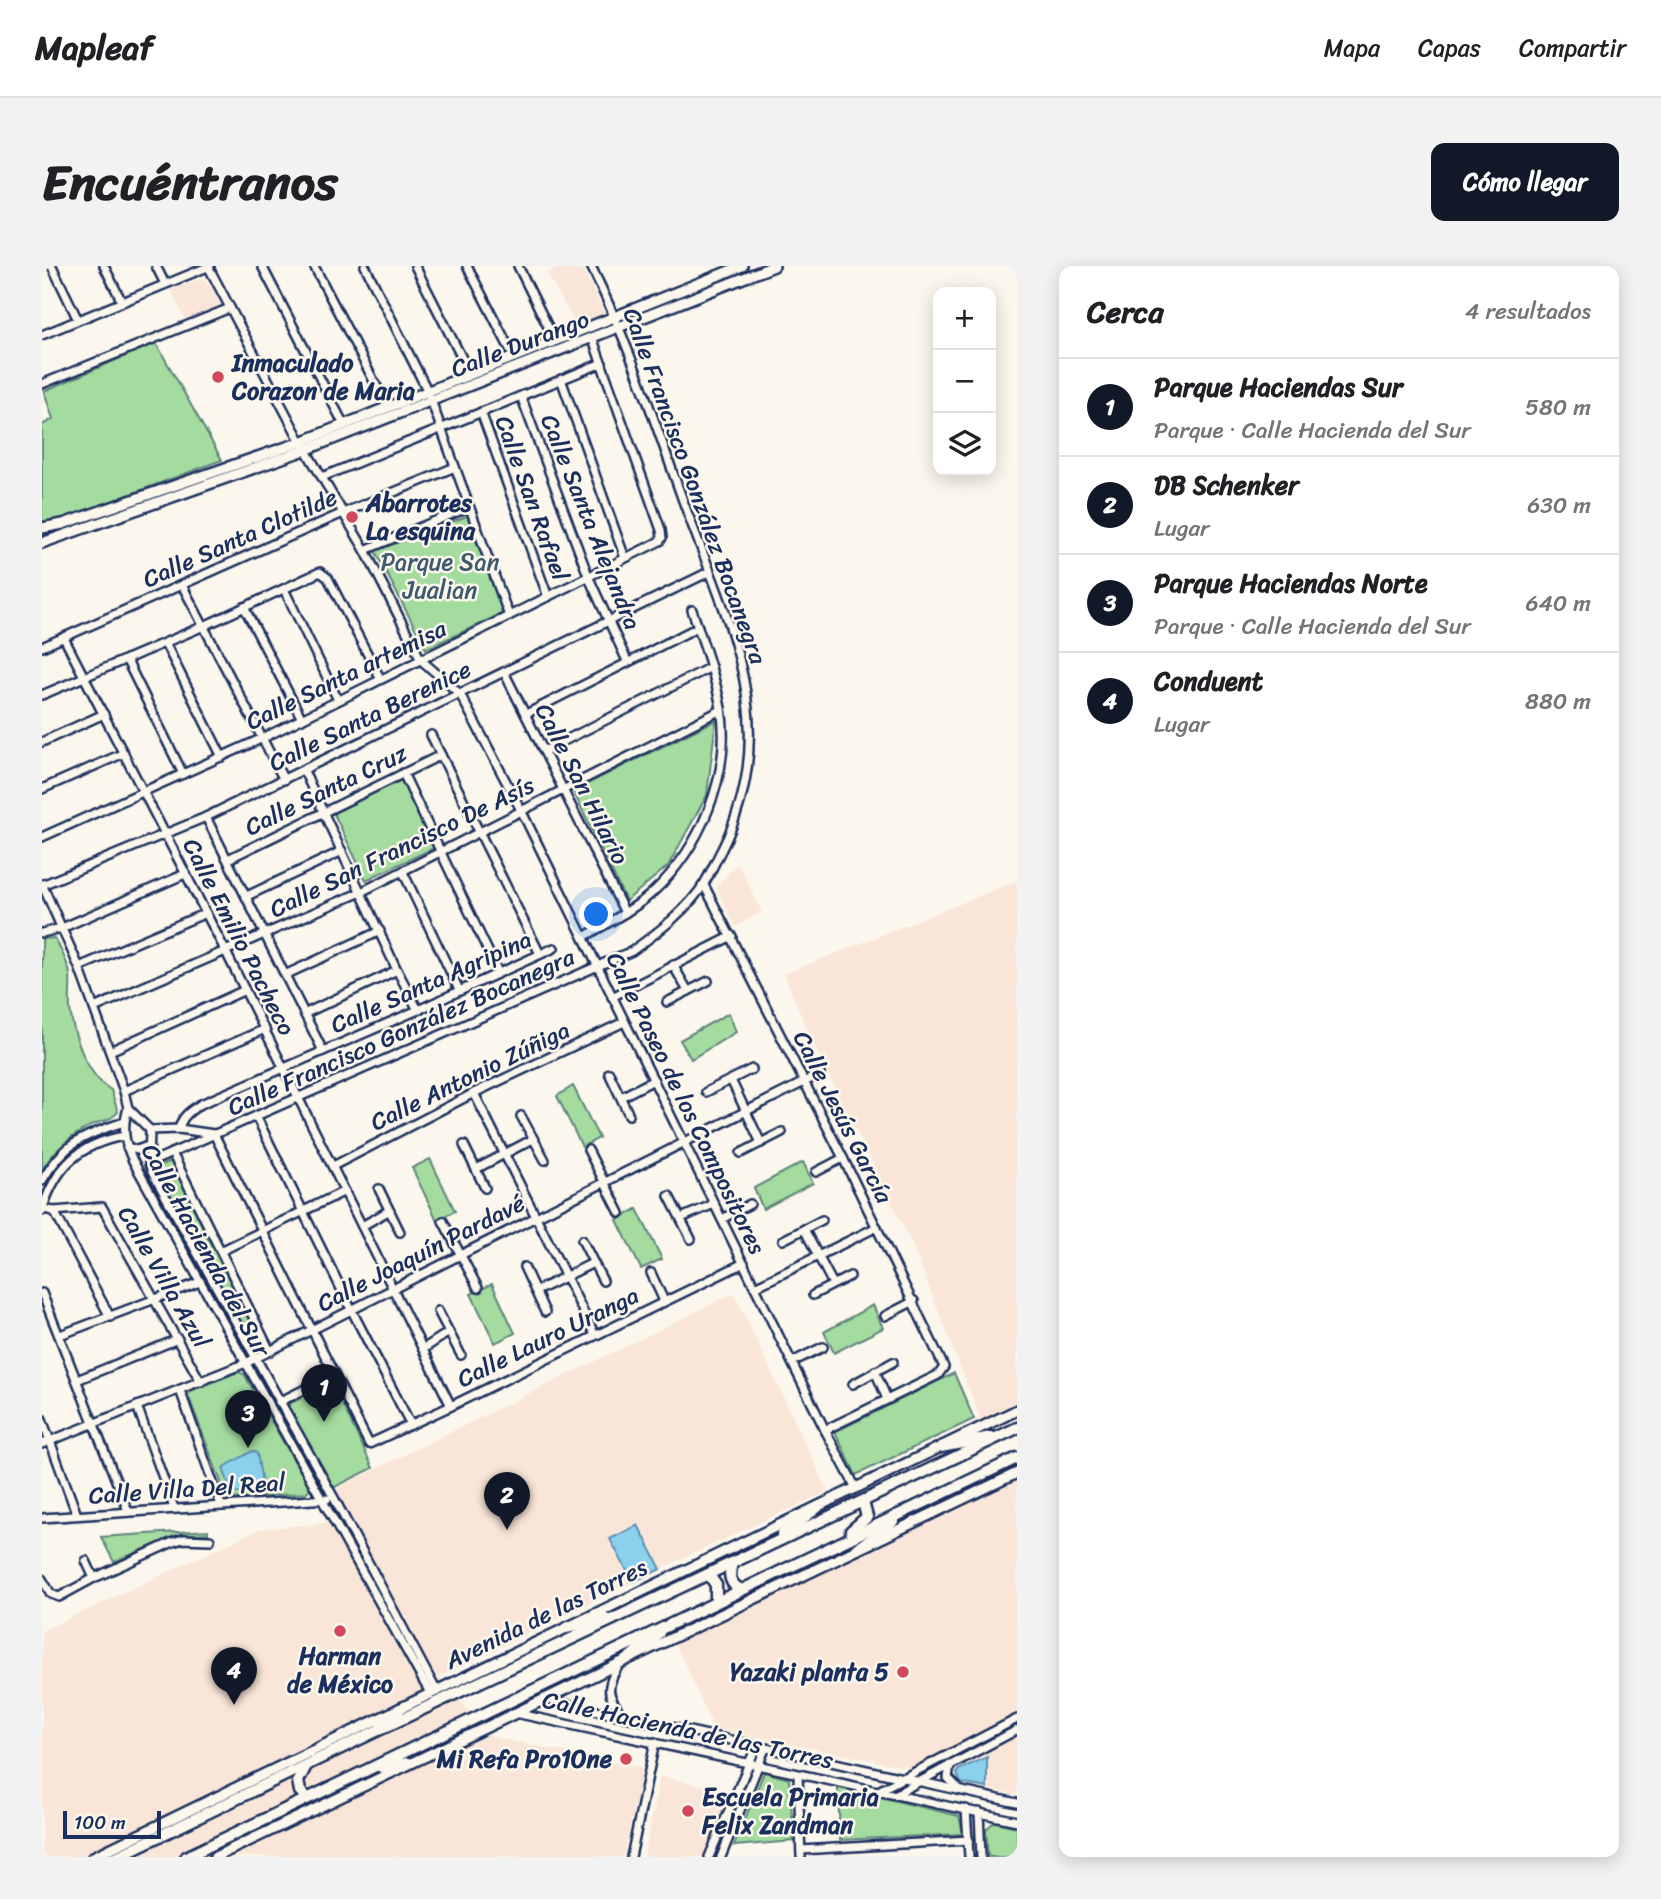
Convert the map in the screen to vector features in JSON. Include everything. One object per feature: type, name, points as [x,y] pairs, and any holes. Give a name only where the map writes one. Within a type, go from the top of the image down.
[{"type":"highway","name":"Avenida de las Torres","points":[[116,1857],[203,1810],[308,1765],[1017,1428]]},
{"type":"highway","points":[[941,1447],[1005,1434]]},
{"type":"highway","points":[[186,1857],[1017,1458]]},
{"type":"highway","points":[[818,1552],[864,1521],[867,1512],[863,1502]]},
{"type":"highway","points":[[768,1545],[818,1507]]},
{"type":"highway","points":[[857,1549],[890,1525],[896,1515]]},
{"type":"highway","points":[[732,1564],[730,1577],[734,1585],[741,1590]]},
{"type":"highway","points":[[709,1575],[716,1586],[716,1601]]},
{"type":"highway","points":[[566,1628],[624,1615]]},
{"type":"highway","points":[[626,1659],[669,1623]]},
{"type":"highway","points":[[369,1735],[400,1709]]},
{"type":"highway","points":[[370,1769],[408,1763]]},
{"type":"highway","points":[[307,1798],[300,1791],[298,1782],[301,1772],[308,1765]]},
{"type":"highway","points":[[108,1857],[130,1850]]},
{"type":"main road","name":"Calle Durango","points":[[43,528],[63,524],[303,446],[344,425],[430,396],[470,374],[742,266]]},
{"type":"main road","name":"Calle Durango","points":[[45,542],[620,327],[774,266]]},
{"type":"main road","points":[[43,528],[45,542]]},
{"type":"main road","name":"Avenida de las Torres","points":[[93,1857],[203,1810],[433,1691],[1017,1410]]},
{"type":"main road","points":[[215,1857],[1017,1473]]},
{"type":"street","points":[[52,266],[78,320]]},
{"type":"street","points":[[104,266],[122,302]]},
{"type":"street","points":[[156,266],[165,284]]},
{"type":"street","points":[[42,335],[209,266]]},
{"type":"street","name":"Calle Paseo de los Compositores","points":[[209,266],[303,446],[365,550],[421,660],[460,694],[521,810],[856,1488]]},
{"type":"street","points":[[262,266],[344,425]]},
{"type":"street","points":[[314,266],[388,408]]},
{"type":"street","points":[[365,266],[430,396],[509,616]]},
{"type":"street","points":[[415,266],[470,374]]},
{"type":"street","points":[[467,266],[514,357]]},
{"type":"street","points":[[518,266],[555,341]]},
{"type":"street","name":"Calle Francisco González Bocanegra","points":[[149,1163],[632,951],[671,921],[704,885],[730,833],[748,770],[750,737],[745,685],[734,639],[620,327],[591,266]]},
{"type":"street","points":[[42,384],[230,308]]},
{"type":"street","points":[[322,477],[602,363],[592,337]]},
{"type":"street","name":"Calle Santa artemisa","points":[[42,837],[263,738],[380,678],[589,578],[662,538],[602,363]]},
{"type":"street","points":[[561,379],[625,558]]},
{"type":"street","name":"Calle Santa Alejandra","points":[[521,396],[589,578],[627,661]]},
{"type":"street","name":"Calle San Rafael","points":[[481,412],[548,597]]},
{"type":"street","name":"Calle Santa Clotilde","points":[[42,647],[343,513],[454,467]]},
{"type":"street","points":[[365,550],[469,507]]},
{"type":"street","points":[[42,695],[323,572],[380,678]]},
{"type":"street","name":"Calle Santa Berenice","points":[[42,885],[206,817],[709,572]]},
{"type":"street","points":[[182,585],[284,780]]},
{"type":"street","points":[[284,589],[338,700]]},
{"type":"street","points":[[244,607],[302,719]]},
{"type":"street","points":[[584,937],[625,913],[651,894],[663,881],[695,840],[713,794],[720,766],[721,710],[711,667],[692,610]]},
{"type":"street","points":[[526,714],[698,627]]},
{"type":"street","name":"Calle Emilio Pacheco","points":[[64,638],[265,1029],[452,1406]]},
{"type":"street","points":[[165,643],[222,757]]},
{"type":"street","points":[[126,659],[183,774]]},
{"type":"street","points":[[544,751],[711,667]]},
{"type":"street","name":"Calle San Hilario","points":[[504,672],[625,913]]},
{"type":"street","name":"Calle San Francisco De Asís","points":[[94,1009],[267,935],[403,872],[721,710]]},
{"type":"street","points":[[42,742],[104,714]]},
{"type":"street","points":[[431,735],[540,954]]},
{"type":"street","points":[[42,789],[124,753]]},
{"type":"street","name":"Calle Santa Cruz","points":[[228,859],[441,755]]},
{"type":"street","points":[[304,771],[418,1010]]},
{"type":"street","points":[[403,774],[498,972]]},
{"type":"street","points":[[206,817],[323,1051]]},
{"type":"street","points":[[247,896],[342,851]]},
{"type":"street","points":[[403,872],[459,990]]},
{"type":"street","points":[[42,933],[62,928],[185,874]]},
{"type":"street","points":[[42,885],[79,967],[128,1108]]},
{"type":"street","name":"Calle Jesús García","points":[[704,885],[914,1301],[944,1369],[938,1375],[887,1399]]},
{"type":"street","points":[[79,967],[206,913]]},
{"type":"street","points":[[287,975],[380,932]]},
{"type":"street","points":[[612,997],[732,936]]},
{"type":"street","name":"Calle Santa Agripina","points":[[179,1129],[185,1115],[201,1104],[554,948]]},
{"type":"street","points":[[673,965],[688,991]]},
{"type":"street","points":[[306,1013],[397,970]]},
{"type":"street","points":[[667,1002],[709,981]]},
{"type":"street","points":[[110,1051],[245,990]]},
{"type":"street","name":"Calle Antonio Zúñiga","points":[[333,1166],[474,1093],[624,1021]]},
{"type":"street","points":[[124,1091],[265,1029]]},
{"type":"street","points":[[706,1092],[752,1069]]},
{"type":"street","points":[[609,1073],[629,1115]]},
{"type":"street","name":"Calle Joaquín Pardavé","points":[[46,1442],[255,1359],[392,1287],[820,1074]]},
{"type":"street","points":[[621,1097],[654,1080]]},
{"type":"street","points":[[731,1080],[761,1143]]},
{"type":"street","points":[[474,1093],[595,1335]]},
{"type":"street","name":"Calle Hacienda del Sur","points":[[128,1108],[150,1130],[149,1163],[334,1498],[433,1691],[200,1282],[127,1147],[124,1122],[128,1108]]},
{"type":"street","points":[[256,1116],[411,1425]]},
{"type":"street","points":[[521,1116],[545,1160]]},
{"type":"street","points":[[42,1181],[71,1144],[86,1135],[124,1122]]},
{"type":"street","points":[[150,1130],[179,1129],[214,1134],[334,1376],[279,1402]]},
{"type":"street","points":[[741,1153],[782,1132]]},
{"type":"street","points":[[42,1210],[57,1177],[76,1154],[95,1143],[124,1136]]},
{"type":"street","points":[[476,1169],[533,1139]]},
{"type":"street","points":[[464,1145],[485,1188]]},
{"type":"street","points":[[127,1147],[137,1150],[148,1146]]},
{"type":"street","points":[[588,1150],[620,1213]]},
{"type":"street","points":[[173,1153],[270,1351]]},
{"type":"street","points":[[816,1172],[843,1158]]},
{"type":"street","points":[[379,1189],[400,1232]]},
{"type":"street","points":[[221,1251],[345,1191]]},
{"type":"street","points":[[669,1196],[691,1239]]},
{"type":"street","points":[[681,1218],[714,1204]]},
{"type":"street","points":[[722,1219],[750,1204]]},
{"type":"street","name":"Calle Villa Azul","points":[[42,1210],[102,1207],[201,1382]]},
{"type":"street","points":[[362,1226],[390,1210]]},
{"type":"street","points":[[54,1211],[110,1317]]},
{"type":"street","points":[[783,1240],[822,1220]]},
{"type":"street","points":[[443,1221],[478,1288]]},
{"type":"street","points":[[755,1287],[877,1227]]},
{"type":"street","points":[[804,1229],[832,1284]]},
{"type":"street","points":[[582,1240],[603,1281]]},
{"type":"street","points":[[536,1291],[593,1263]]},
{"type":"street","name":"Calle Lauro Uranga","points":[[334,1376],[369,1444],[744,1263]]},
{"type":"street","points":[[524,1267],[545,1312]]},
{"type":"street","points":[[651,1273],[664,1301]]},
{"type":"street","points":[[813,1294],[850,1276]]},
{"type":"street","points":[[60,1335],[200,1282]]},
{"type":"street","points":[[42,1293],[128,1511]]},
{"type":"street","points":[[885,1316],[914,1301]]},
{"type":"street","points":[[439,1311],[461,1355]]},
{"type":"street","points":[[423,1349],[449,1332]]},
{"type":"street","points":[[77,1380],[178,1339]]},
{"type":"street","points":[[792,1362],[823,1347]]},
{"type":"street","points":[[853,1384],[893,1362]]},
{"type":"street","points":[[825,1430],[887,1399],[875,1371]]},
{"type":"street","points":[[180,1390],[221,1505]]},
{"type":"street","points":[[137,1406],[174,1508]]},
{"type":"street","points":[[42,1419],[46,1442],[77,1515]]},
{"type":"street","name":"Calle Villa Del Real","points":[[42,1518],[334,1498]]},
{"type":"street","points":[[42,1579],[51,1594],[56,1597],[183,1539],[210,1540]]},
{"type":"street","points":[[86,1561],[94,1578]]},
{"type":"street","points":[[625,1718],[615,1706],[609,1691],[612,1675],[626,1659]]},
{"type":"street","name":"Calle Hacienda de las Torres","points":[[544,1699],[1017,1803]]},
{"type":"street","points":[[582,1727],[585,1709]]},
{"type":"street","name":"Calle Hacienda de las Torres","points":[[514,1713],[1017,1821]]},
{"type":"street","points":[[878,1791],[1017,1719]]},
{"type":"street","points":[[999,1728],[1004,1737]]},
{"type":"street","points":[[896,1794],[1017,1730]]},
{"type":"street","points":[[631,1857],[655,1742]]},
{"type":"street","points":[[709,1857],[756,1747]]},
{"type":"street","points":[[721,1857],[765,1749]]},
{"type":"street","points":[[950,1765],[947,1774],[949,1780],[961,1791]]},
{"type":"street","points":[[799,1775],[801,1854],[969,1840]]},
{"type":"street","points":[[966,1809],[970,1857]]},
{"type":"street","points":[[979,1812],[981,1857]]},
{"type":"shaded area","points":[[560,266],[582,266],[605,315],[576,326],[547,273]]},
{"type":"shaded area","points":[[201,279],[212,287],[222,307],[186,321],[170,289]]},
{"type":"shaded area","points":[[738,863],[762,912],[735,927],[716,887]]},
{"type":"shaded area","points":[[1017,881],[1017,1403],[981,1420],[913,1246],[809,1035],[784,974]]},
{"type":"shaded area","points":[[734,1293],[828,1491],[666,1566],[439,1677],[492,1737],[643,1768],[623,1857],[42,1857],[42,1631],[260,1529],[329,1523],[339,1487]]},
{"type":"shaded area","points":[[1017,1478],[1017,1795],[964,1784],[906,1767],[714,1729],[675,1643]]},
{"type":"shaded area","name":"Escuela Primaria Felix Zandman","points":[[660,1776],[731,1792],[704,1857],[644,1857]]},
{"type":"green space","points":[[156,343],[222,460],[52,523],[42,522],[42,425],[53,419],[44,391]]},
{"type":"green space","name":"Parque San Jualian","points":[[467,516],[503,613],[426,649],[375,551]]},
{"type":"green space","points":[[716,720],[707,795],[668,866],[626,901],[573,791]]},
{"type":"green space","points":[[401,779],[434,848],[366,880],[333,812]]},
{"type":"green space","points":[[55,938],[70,974],[70,1008],[78,1042],[88,1065],[102,1084],[111,1090],[118,1112],[68,1140],[42,1170],[42,939]]},
{"type":"green space","points":[[729,1013],[736,1032],[691,1059],[680,1040]]},
{"type":"green space","points":[[573,1086],[599,1138],[582,1147],[557,1096]]},
{"type":"green space","points":[[430,1159],[455,1211],[437,1220],[412,1168]]},
{"type":"green space","points":[[172,1161],[264,1346],[256,1349],[154,1168]]},
{"type":"green space","points":[[803,1162],[813,1183],[763,1209],[754,1188]]},
{"type":"green space","points":[[637,1209],[662,1259],[641,1269],[617,1220]]},
{"type":"green space","points":[[492,1284],[515,1333],[495,1343],[471,1294]]},
{"type":"green space","points":[[873,1305],[883,1328],[834,1353],[824,1332]]},
{"type":"green space","points":[[238,1372],[244,1374],[310,1488],[306,1493],[232,1499],[226,1495],[188,1395],[191,1391]]},
{"type":"green space","points":[[954,1373],[974,1419],[856,1475],[835,1432]]},
{"type":"green space","points":[[329,1384],[333,1385],[373,1468],[333,1488],[288,1407]]},
{"type":"green space","points":[[208,1530],[208,1533],[175,1536],[114,1562],[101,1537]]},
{"type":"green space","points":[[764,1772],[789,1779],[794,1841],[734,1846]]},
{"type":"green space","points":[[838,1787],[959,1816],[963,1834],[840,1840]]},
{"type":"green space","points":[[994,1822],[1017,1827],[1017,1857],[988,1857],[986,1829]]},
{"type":"water","points":[[252,1451],[257,1453],[263,1490],[237,1493],[230,1488],[223,1468]]},
{"type":"water","points":[[638,1525],[661,1569],[633,1582],[610,1539]]},
{"type":"water","points":[[987,1757],[987,1788],[961,1783],[958,1770]]},
{"type":"place","name":"Inmaculado Corazon de Maria","points":[[218,377]]},
{"type":"place","name":"Abarrotes La esquina","points":[[352,517]]},
{"type":"place","name":"Parque Haciendas Sur","points":[[324,1422]]},
{"type":"place","name":"Parque Haciendas Norte","points":[[248,1448]]},
{"type":"place","name":"DB Schenker","points":[[507,1530]]},
{"type":"place","name":"Harman de México","points":[[340,1631]]},
{"type":"place","name":"Yazaki planta 5","points":[[903,1672]]},
{"type":"place","name":"Conduent","points":[[234,1705]]},
{"type":"place","name":"Mi Refa Pro1One","points":[[626,1759]]},
{"type":"place","name":"Escuela Primaria Felix Zandman","points":[[688,1811]]}]
